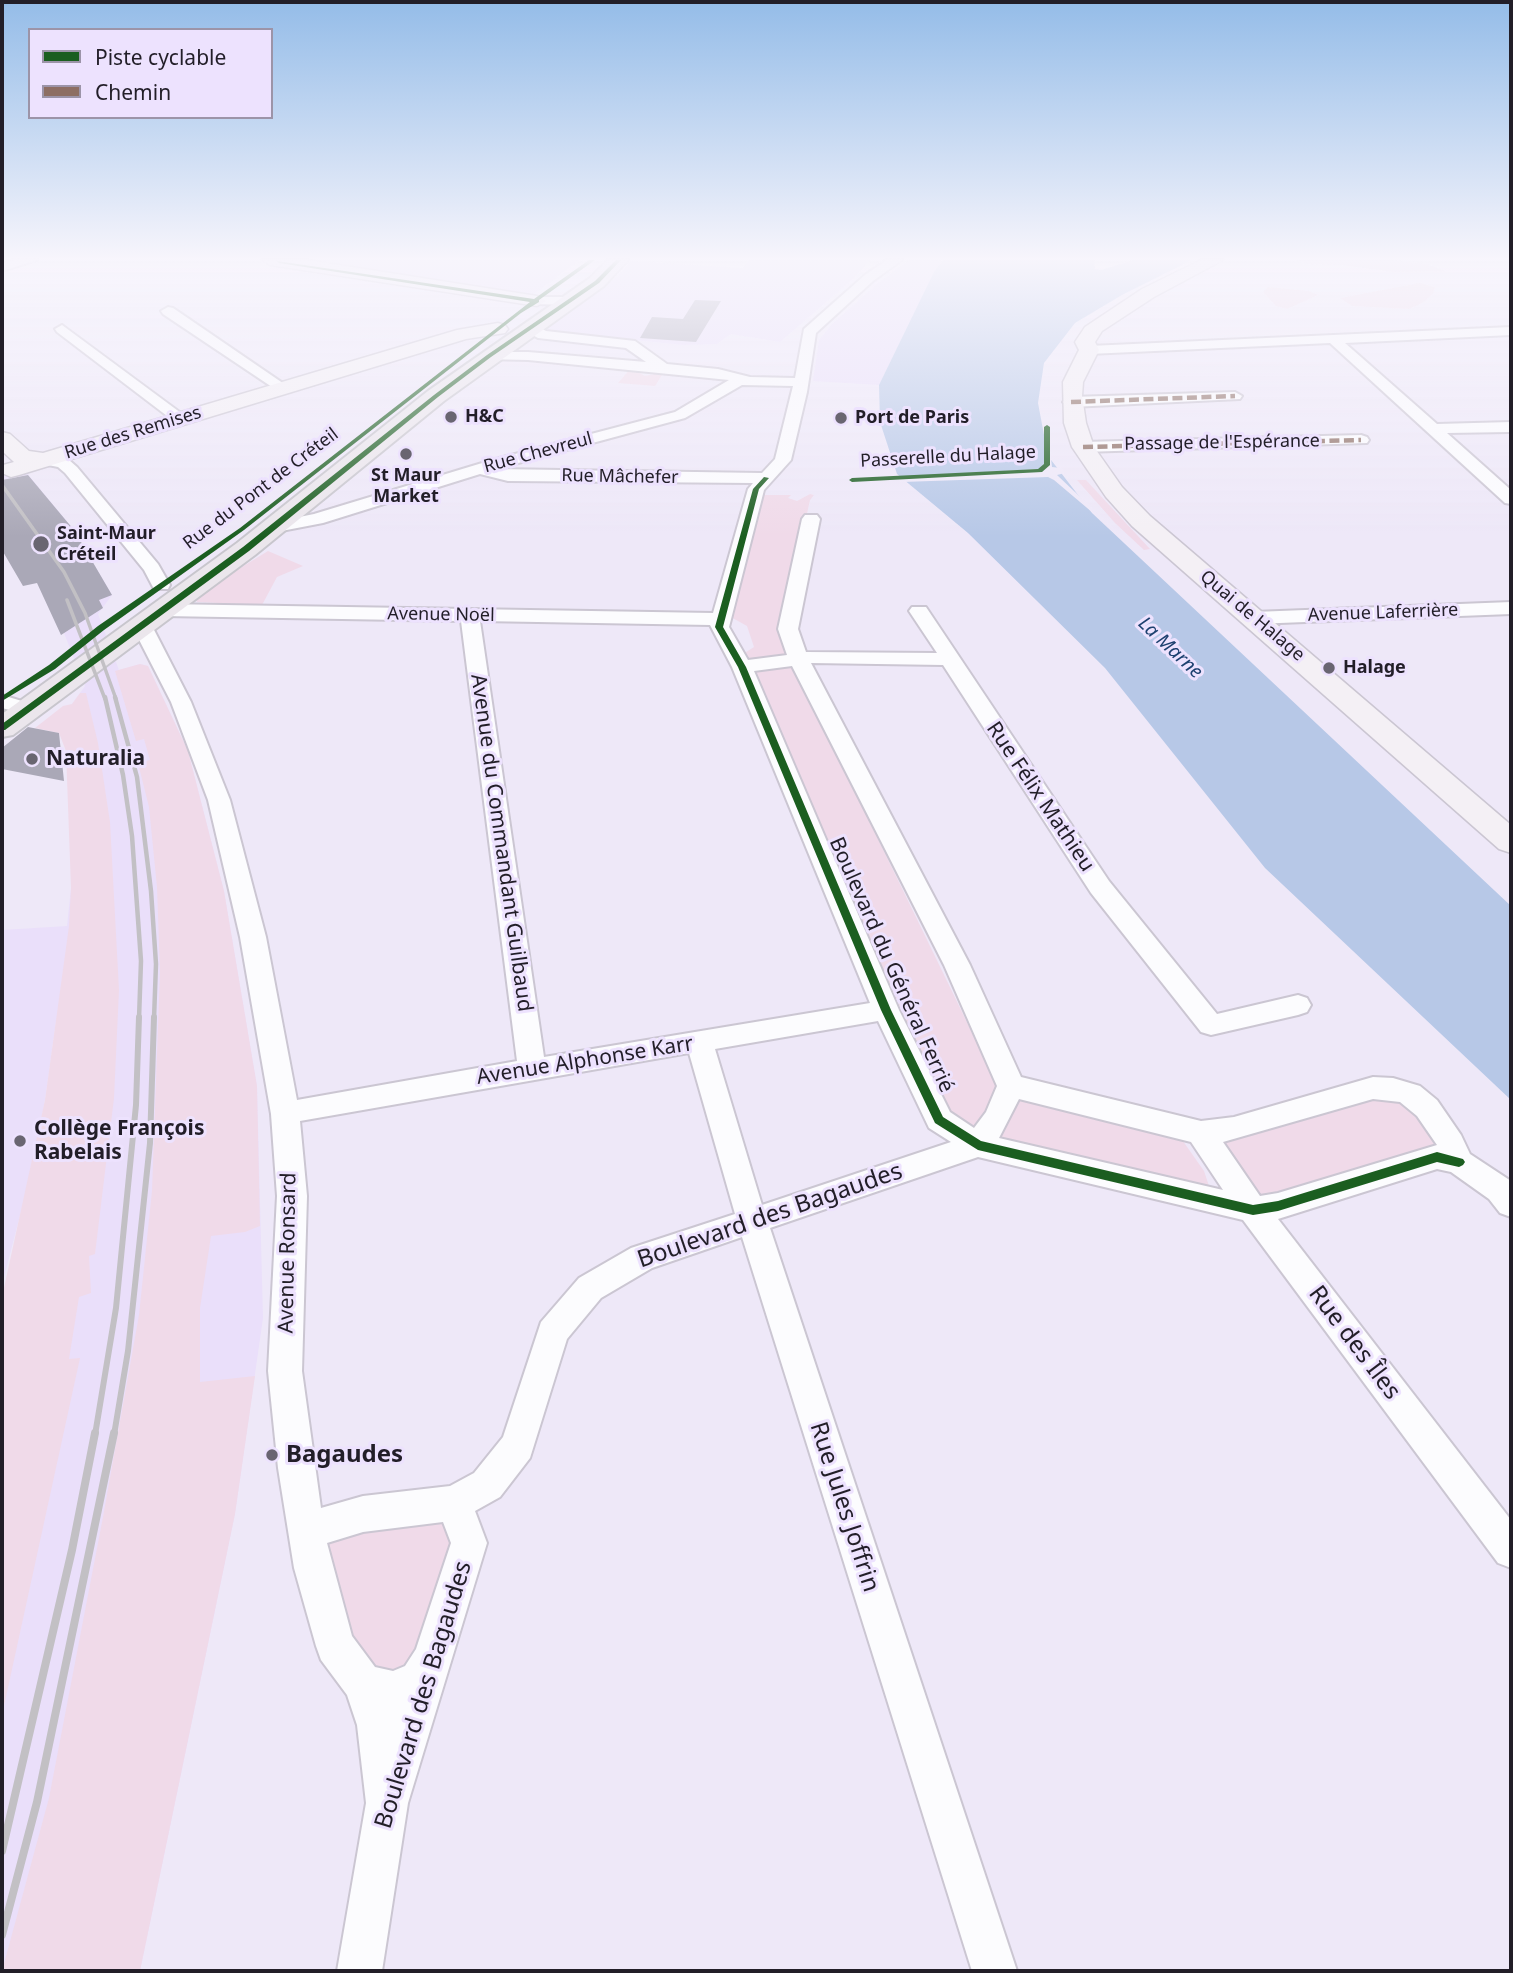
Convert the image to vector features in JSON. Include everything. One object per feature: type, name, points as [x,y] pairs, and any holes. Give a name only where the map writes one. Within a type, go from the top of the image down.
[{"type":"main road","name":"Rue du Pont de Créteil","points":[[152,605],[185,569],[251,522],[468,352]]},
{"type":"main road","name":"Rue du Pont de Créteil","points":[[2,728],[11,703],[152,605],[212,574],[495,352]]},
{"type":"main road","points":[[185,569],[196,575],[212,574]]},
{"type":"street","points":[[92,352],[180,419]]},
{"type":"street","points":[[229,352],[283,388]]},
{"type":"street","name":"Rue des Remises","points":[[11,470],[403,352]]},
{"type":"street","points":[[641,352],[664,369]]},
{"type":"street","points":[[719,619],[727,605],[756,489],[783,460],[806,352]]},
{"type":"street","name":"Quai de Halage","points":[[1088,352],[1073,382],[1071,402],[1083,447],[1114,492],[1141,521],[1511,842]]},
{"type":"street","points":[[1348,352],[1511,499]]},
{"type":"street","points":[[489,356],[528,356],[718,373],[745,380]]},
{"type":"street","name":"Rue Chevreul","points":[[271,528],[317,519],[475,470],[680,415],[730,385],[745,380],[801,382]]},
{"type":"street","points":[[1071,402],[1235,396]]},
{"type":"street","points":[[1434,429],[1511,427]]},
{"type":"street","points":[[2,439],[22,457],[64,463],[71,470],[152,568],[152,605]]},
{"type":"street","name":"Passage de l'Espérance","points":[[1083,447],[1361,440]]},
{"type":"street","name":"Rue Mâchefer","points":[[475,470],[508,476],[766,478]]},
{"type":"street","points":[[811,519],[788,629],[799,659],[957,965],[1004,1074],[1011,1084],[1024,1090],[1201,1133],[1234,1129],[1373,1088],[1393,1089],[1410,1094],[1427,1108],[1451,1143],[1459,1162],[1500,1190],[1511,1204]]},
{"type":"street","name":"Avenue Noël","points":[[152,605],[470,616],[719,619]]},
{"type":"street","name":"Avenue Ronsard","points":[[152,605],[181,702],[219,800],[253,937],[285,1114],[292,1196],[285,1371],[307,1531],[313,1568],[335,1646],[363,1684],[377,1725],[387,1803]]},
{"type":"street","name":"Avenue Laferrière","points":[[1254,618],[1511,608]]},
{"type":"street","points":[[742,667],[820,656],[949,659],[946,649],[919,611]]},
{"type":"street","name":"Avenue du Commandant Guilbaud","points":[[470,616],[531,1070]]},
{"type":"street","name":"Boulevard du Général Ferrié","points":[[719,619],[719,627],[742,667],[887,1010],[939,1120],[978,1145],[1252,1210],[1278,1206],[1437,1157],[1459,1162]]},
{"type":"street","name":"Rue Félix Mathieu","points":[[949,659],[1100,887],[1211,1025],[1298,1005]]},
{"type":"street","name":"Avenue Alphonse Karr","points":[[285,1114],[321,1105],[887,1010]]},
{"type":"street","name":"Rue Jules Joffrin","points":[[699,1042],[752,1221],[994,1971]]},
{"type":"street","points":[[978,1145],[998,1117],[1011,1084]]},
{"type":"street","name":"Rue des Îles","points":[[1201,1133],[1252,1210],[1511,1550]]},
{"type":"street","name":"Boulevard des Bagaudes","points":[[307,1531],[363,1514],[454,1503],[486,1485],[518,1446],[553,1332],[590,1288],[642,1258],[978,1145]]},
{"type":"street","name":"Boulevard des Bagaudes","points":[[359,1971],[387,1803],[470,1543],[454,1503]]},
{"type":"street","points":[[363,1684],[393,1691],[419,1680],[430,1662]]},
{"type":"shaded area","points":[[817,352],[896,352],[879,385],[813,381]]},
{"type":"shaded area","points":[[631,368],[645,376],[664,372],[655,386],[618,383]]},
{"type":"shaded area","points":[[2,461],[16,476],[27,473],[74,530],[112,595],[98,614],[119,670],[140,664],[148,666],[188,751],[224,891],[257,1086],[263,1318],[235,1514],[140,1971],[2,1971],[2,1337],[41,1185],[57,1015],[45,1100],[29,1181],[2,1285],[2,930],[67,926],[71,888],[72,704],[85,686],[58,618],[28,565],[2,528]]},
{"type":"shaded area","points":[[1077,480],[1086,480],[1150,549],[1144,550],[1115,523]]},
{"type":"shaded area","points":[[760,492],[765,495],[791,495],[788,498],[797,501],[810,494],[814,495],[810,500],[784,617],[793,664],[997,1084],[1178,1134],[1204,1171],[1210,1189],[973,1132],[950,1117],[932,1085],[743,654],[754,647],[747,626],[729,616]]},
{"type":"shaded area","points":[[268,551],[303,566],[277,577],[262,605],[197,602],[196,599],[214,584]]},
{"type":"shaded area","points":[[140,664],[148,666],[188,751],[224,891],[257,1086],[260,1226],[245,1232],[211,1236],[200,1308],[200,1382],[255,1376],[235,1514],[140,1971],[2,1971],[49,1798],[139,1315],[152,1191],[160,972],[157,887],[149,807],[138,763],[150,760],[144,739],[136,741],[115,671]]},
{"type":"shaded area","points":[[80,693],[86,693],[98,743],[110,822],[119,990],[114,1098],[95,1254],[89,1256],[91,1293],[79,1297],[69,1359],[80,1358],[2,1715],[2,1297],[45,1100],[69,926],[71,888],[66,751],[59,733],[35,728],[63,706],[72,704]]},
{"type":"shaded area","points":[[1389,1094],[1410,1102],[1445,1147],[1263,1199],[1222,1138]]},
{"type":"shaded area","points":[[454,1503],[469,1543],[387,1803],[307,1531]]},
{"type":"water","name":"La Marne","points":[[895,352],[1052,352],[1044,363],[1038,403],[1048,456],[1092,513],[1511,906],[1511,1100],[1265,868],[1105,668],[968,533],[897,474],[880,422],[879,385]]},
{"type":"pier","points":[[1044,429],[1048,434],[1052,467],[1061,468],[1065,473],[1057,475],[1132,546],[1048,477],[902,482],[895,477],[1040,469],[1045,466]]},
{"type":"building","name":"Saint-Maur Créteil","points":[[28,475],[74,530],[112,595],[99,600],[103,608],[61,635],[37,583],[23,586],[2,550],[2,480]]},
{"type":"building","name":"Naturalia","points":[[28,727],[59,733],[64,781],[2,769],[2,748]]},
{"type":"railway","points":[[2,485],[64,572],[85,613],[116,699]]},
{"type":"railway","points":[[67,600],[105,699]]},
{"type":"railway","points":[[105,697],[123,775],[132,836],[141,961],[139,1019]]},
{"type":"railway","points":[[115,697],[137,777],[151,891],[156,964],[154,1019]]},
{"type":"railway","points":[[95,1435],[116,1308],[136,1105],[139,1017]]},
{"type":"railway","points":[[114,1435],[128,1351],[150,1143],[154,1017]]},
{"type":"railway","points":[[2,1851],[72,1550],[95,1433]]},
{"type":"railway","points":[[2,1935],[37,1802],[114,1433]]},
{"type":"marked path","points":[[1071,402],[1235,396]]},
{"type":"marked path","points":[[1083,447],[1361,440]]},
{"type":"cycle path","points":[[2,699],[52,667],[101,628],[242,529],[468,352]]},
{"type":"cycle path","points":[[2,728],[246,549],[495,352]]},
{"type":"cycle path","name":"Passerelle du Halage","points":[[852,480],[1040,471],[1047,465],[1047,427]]},
{"type":"cycle path","points":[[766,478],[756,489],[719,627],[742,667],[886,1010],[939,1120],[978,1145],[1253,1210],[1278,1206],[1437,1157],[1459,1162]]},
{"type":"place","name":"H&C","points":[[451,417]]},
{"type":"place","name":"Port de Paris","points":[[841,418]]},
{"type":"place","name":"St Maur Market","points":[[406,454]]},
{"type":"place","name":"Saint-Maur Créteil","points":[[41,544]]},
{"type":"place","name":"Halage","points":[[1329,668]]},
{"type":"place","name":"Naturalia","points":[[32,759]]},
{"type":"place","name":"Collège François Rabelais","points":[[20,1141]]},
{"type":"place","name":"Bagaudes","points":[[272,1455]]}]
